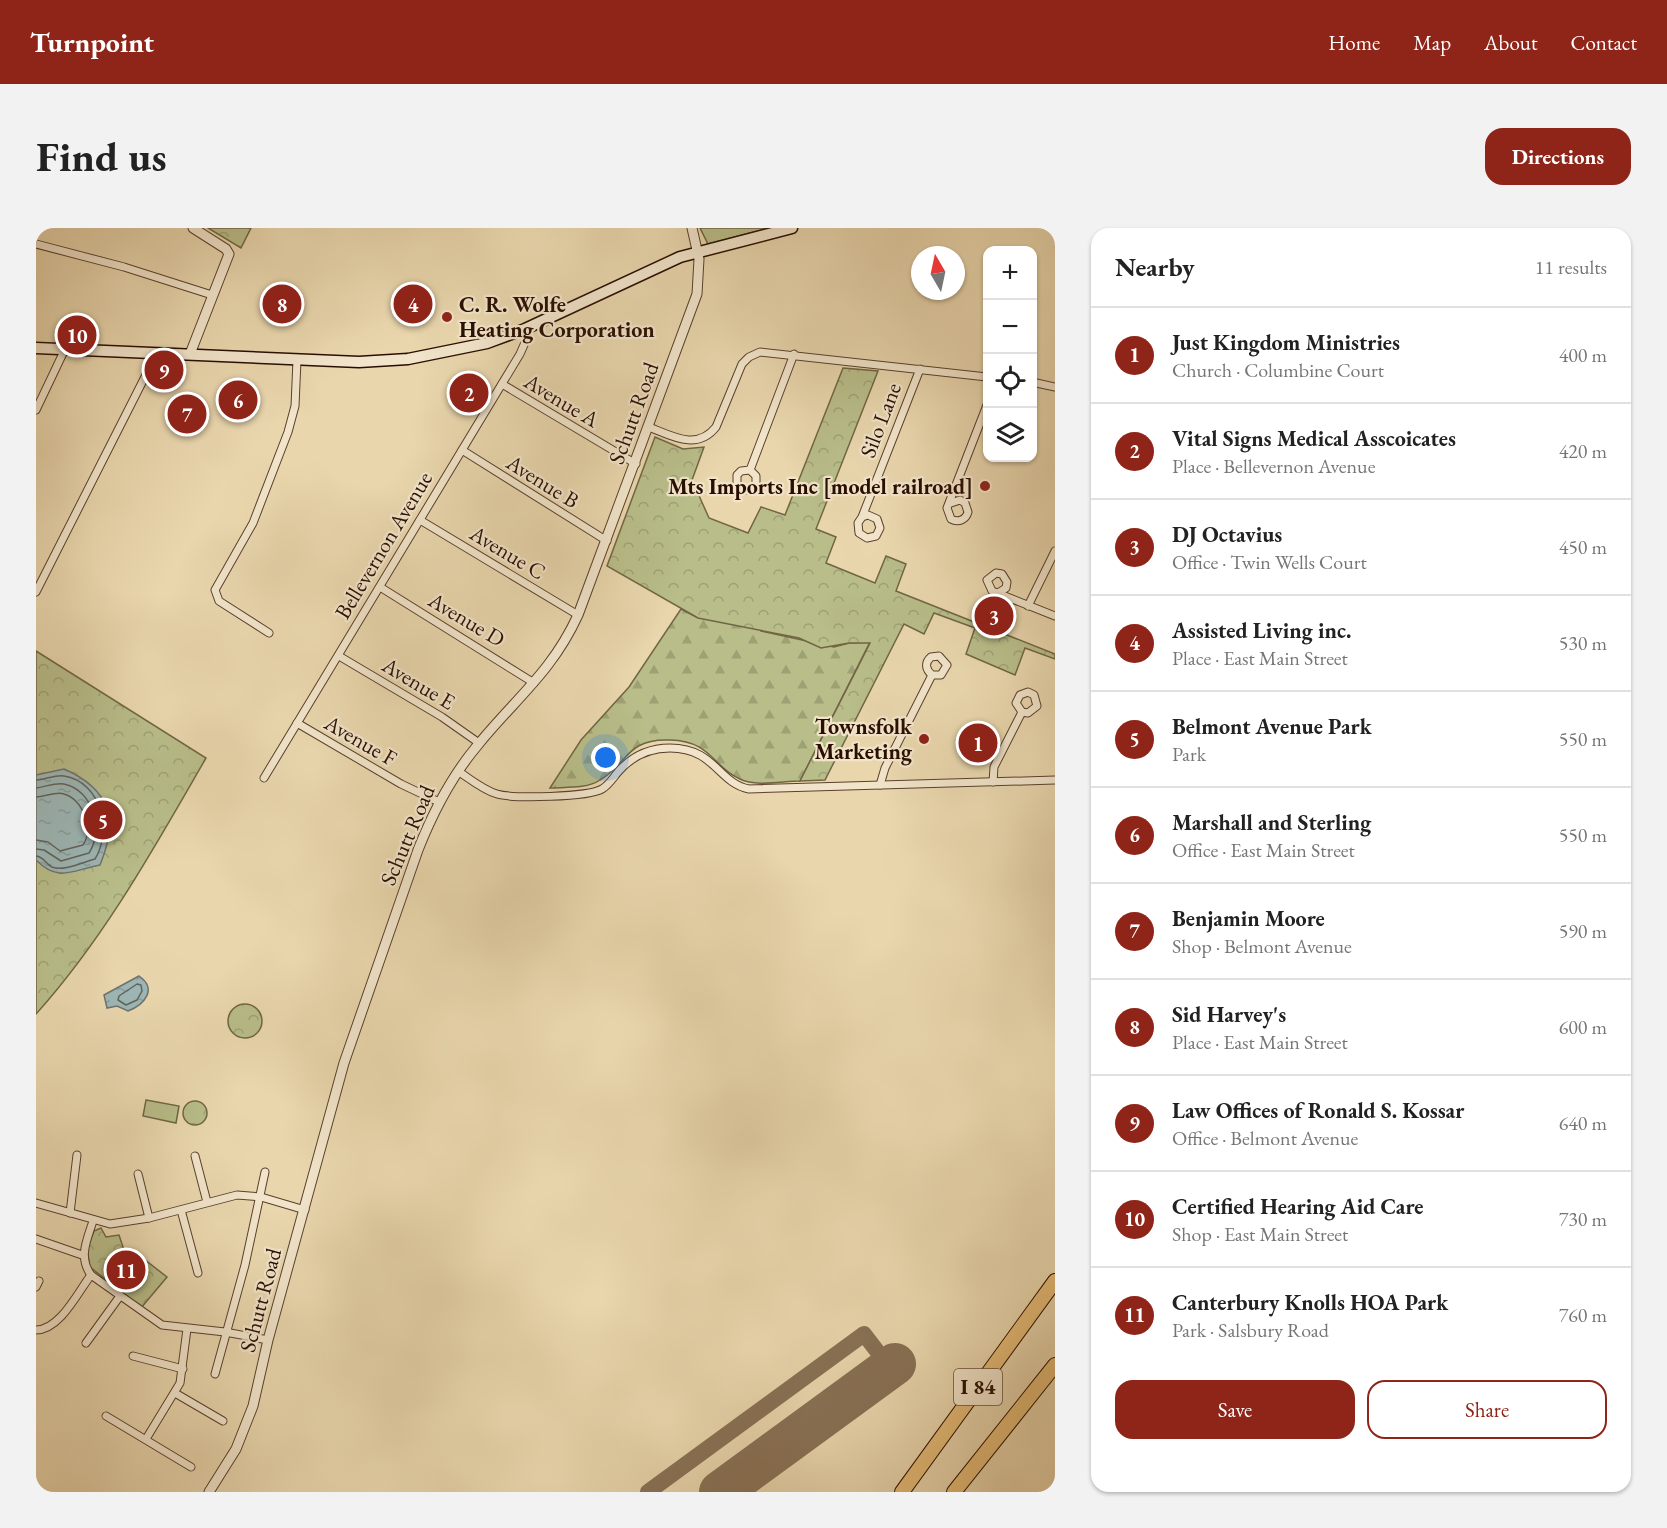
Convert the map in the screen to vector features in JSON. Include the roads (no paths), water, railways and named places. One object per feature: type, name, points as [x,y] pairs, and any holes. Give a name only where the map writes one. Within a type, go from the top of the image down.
[{"type":"highway","name":"I 84","points":[[902,1492],[1055,1281]]},
{"type":"highway","name":"I 84","points":[[954,1492],[1055,1365]]},
{"type":"main road","points":[[36,348],[359,362],[408,359],[452,352],[525,329],[650,270],[698,253],[792,228]]},
{"type":"street","points":[[190,354],[229,254],[226,249],[193,228]]},
{"type":"street","name":"Schutt Road","points":[[209,1492],[225,1469],[249,1418],[268,1340],[348,1049],[418,850],[438,802],[458,771],[479,743],[559,653],[578,615],[636,464],[697,294],[700,276],[698,253],[692,228]]},
{"type":"street","points":[[36,243],[124,267],[212,295]]},
{"type":"street","name":"Bellevernon Avenue","points":[[264,778],[502,384],[525,343],[525,329]]},
{"type":"street","points":[[36,410],[65,349]]},
{"type":"street","points":[[649,427],[683,440],[705,437],[716,427],[737,373],[746,359],[760,352],[983,377]]},
{"type":"street","points":[[36,592],[39,578],[157,353]]},
{"type":"street","points":[[750,470],[794,354]]},
{"type":"street","points":[[269,633],[219,601],[215,590],[253,523],[288,432],[295,406],[297,360]]},
{"type":"street","name":"Silo Lane","points":[[862,517],[920,369]]},
{"type":"street","points":[[1037,383],[1055,387]]},
{"type":"street","name":"Avenue A","points":[[502,384],[636,464]]},
{"type":"street","points":[[951,503],[986,408]]},
{"type":"street","name":"Avenue B","points":[[462,450],[607,541]]},
{"type":"street","name":"Avenue C","points":[[420,520],[578,615]]},
{"type":"street","points":[[1028,606],[1055,551]]},
{"type":"street","name":"Avenue D","points":[[380,587],[534,683]]},
{"type":"street","points":[[998,593],[1055,616]]},
{"type":"street","name":"Avenue E","points":[[339,656],[434,712],[479,743]]},
{"type":"street","points":[[880,785],[885,768],[932,675]]},
{"type":"street","points":[[993,782],[994,767],[1022,712]]},
{"type":"street","name":"Avenue F","points":[[297,723],[401,784],[438,802]]},
{"type":"street","points":[[458,771],[488,790],[502,795],[588,793],[604,787],[636,756],[653,750],[672,748],[690,750],[705,757],[734,783],[744,788],[1055,780]]},
{"type":"street","points":[[70,1213],[77,1155]]},
{"type":"street","points":[[195,1156],[207,1202]]},
{"type":"street","points":[[215,1374],[261,1197],[265,1172]]},
{"type":"street","points":[[138,1174],[149,1218]]},
{"type":"street","points":[[36,1203],[110,1224],[149,1218],[237,1195],[261,1197],[305,1210]]},
{"type":"street","points":[[181,1210],[198,1273]]},
{"type":"street","points":[[93,1221],[82,1255],[91,1275],[154,1322],[268,1340]]},
{"type":"street","points":[[36,1239],[82,1255]]},
{"type":"street","points":[[36,1330],[43,1330],[55,1323],[91,1275]]},
{"type":"street","points":[[86,1343],[120,1296]]},
{"type":"street","points":[[146,1439],[175,1393],[183,1369],[187,1329]]},
{"type":"street","points":[[134,1356],[183,1369]]},
{"type":"street","points":[[175,1393],[223,1420]]},
{"type":"street","points":[[106,1416],[191,1467]]},
{"type":"water","points":[[64,769],[80,777],[101,796],[109,820],[109,834],[100,865],[74,872],[59,873],[44,867],[36,860],[36,775]]},
{"type":"water","points":[[139,976],[148,986],[144,1001],[128,1011],[117,1006],[107,1008],[104,995]]},
{"type":"place","name":"Sid Harvey's","points":[[282,304]]},
{"type":"place","name":"Assisted Living inc.","points":[[413,304]]},
{"type":"place","name":"C. R. Wolfe Heating Corporation","points":[[447,317]]},
{"type":"place","name":"Certified Hearing Aid Care","points":[[77,335]]},
{"type":"place","name":"Law Offices of Ronald S. Kossar","points":[[164,370]]},
{"type":"place","name":"Vital Signs Medical Asscoicates","points":[[469,393]]},
{"type":"place","name":"Marshall and Sterling","points":[[238,400]]},
{"type":"place","name":"Benjamin Moore","points":[[187,414]]},
{"type":"place","name":"Mts Imports Inc [model railroad]","points":[[985,486]]},
{"type":"place","name":"DJ Octavius","points":[[994,616]]},
{"type":"place","name":"Townsfolk Marketing","points":[[924,739]]},
{"type":"place","name":"Just Kingdom Ministries","points":[[978,743]]},
{"type":"place","name":"Belmont Avenue Park","points":[[103,820]]},
{"type":"place","name":"Canterbury Knolls HOA Park","points":[[126,1270]]}]
